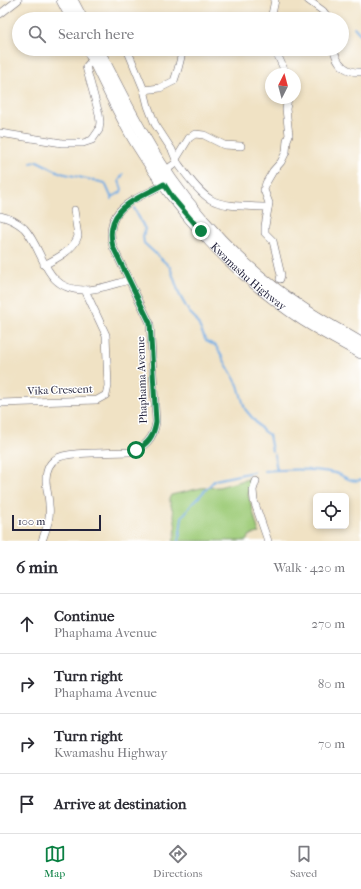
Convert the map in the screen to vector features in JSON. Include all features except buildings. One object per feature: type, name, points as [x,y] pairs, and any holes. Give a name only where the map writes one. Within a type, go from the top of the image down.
[{"type":"main road","points":[[62,0],[68,12]]},
{"type":"main road","points":[[72,0],[78,12]]},
{"type":"main road","name":"Kwamashu Highway","points":[[92,58],[136,142],[212,230],[242,260],[276,289],[300,307],[361,343]]},
{"type":"main road","name":"Kwamashu Highway","points":[[167,179],[173,198],[201,231],[248,277],[304,320],[361,353]]},
{"type":"street","points":[[0,14],[18,0]]},
{"type":"street","points":[[272,12],[275,0]]},
{"type":"street","points":[[308,0],[324,12]]},
{"type":"street","points":[[130,56],[144,90],[155,124],[172,150],[176,161],[202,192],[214,201],[228,204],[268,207]]},
{"type":"street","points":[[144,90],[160,88],[174,81],[181,56]]},
{"type":"street","points":[[278,56],[283,68]]},
{"type":"street","points":[[336,56],[338,62],[344,68],[361,72]]},
{"type":"street","points":[[0,133],[62,143],[83,143],[92,140],[99,130],[100,125],[92,58]]},
{"type":"street","points":[[280,279],[281,275],[273,241],[265,233],[264,226],[269,203],[264,190],[266,183],[286,152],[289,134],[286,109],[287,104]]},
{"type":"street","points":[[176,161],[189,138],[196,134],[204,135],[224,145],[241,146]]},
{"type":"street","name":"Phaphama Avenue","points":[[42,541],[49,519],[50,506],[46,481],[47,471],[49,465],[54,460],[64,454],[129,452],[136,450],[148,442],[155,430],[156,422],[151,329],[143,308],[113,247],[110,236],[111,227],[115,217],[123,207],[167,179],[176,161]]},
{"type":"street","points":[[44,265],[58,258],[77,239],[78,236],[74,210]]},
{"type":"street","points":[[0,216],[17,222],[24,229],[33,242],[49,273],[55,280],[66,287],[75,290],[95,289],[128,280]]},
{"type":"street","name":"Vika Crescent","points":[[0,404],[97,400],[106,394],[108,386],[106,335],[85,290]]},
{"type":"street","points":[[256,480],[253,490],[254,501],[268,541]]},
{"type":"green space","points":[[252,478],[248,494],[259,533],[250,535],[246,541],[173,541],[175,536],[175,526],[174,514],[169,499],[171,495],[201,488],[219,487]]},
{"type":"waterway","points":[[354,27],[361,35]]},
{"type":"waterway","points":[[31,163],[37,161],[61,173],[105,183],[112,199]]},
{"type":"waterway","points":[[111,198],[121,192],[122,189],[119,181],[123,174]]},
{"type":"waterway","points":[[134,208],[145,229],[143,236],[144,243],[170,267],[180,296],[189,312],[196,319],[206,341],[216,346],[238,385],[245,409],[263,431],[269,435],[272,451]]},
{"type":"waterway","points":[[274,454],[277,470]]},
{"type":"waterway","points":[[264,471],[291,469],[318,470],[339,474],[353,481],[361,480]]},
{"type":"waterway","points":[[179,541],[182,517],[215,480],[253,472]]},
{"type":"route","points":[[136,450],[143,447],[152,437],[156,422],[151,329],[150,323],[113,247],[110,236],[111,227],[119,210],[126,204],[164,184],[173,198],[201,231]]}]
